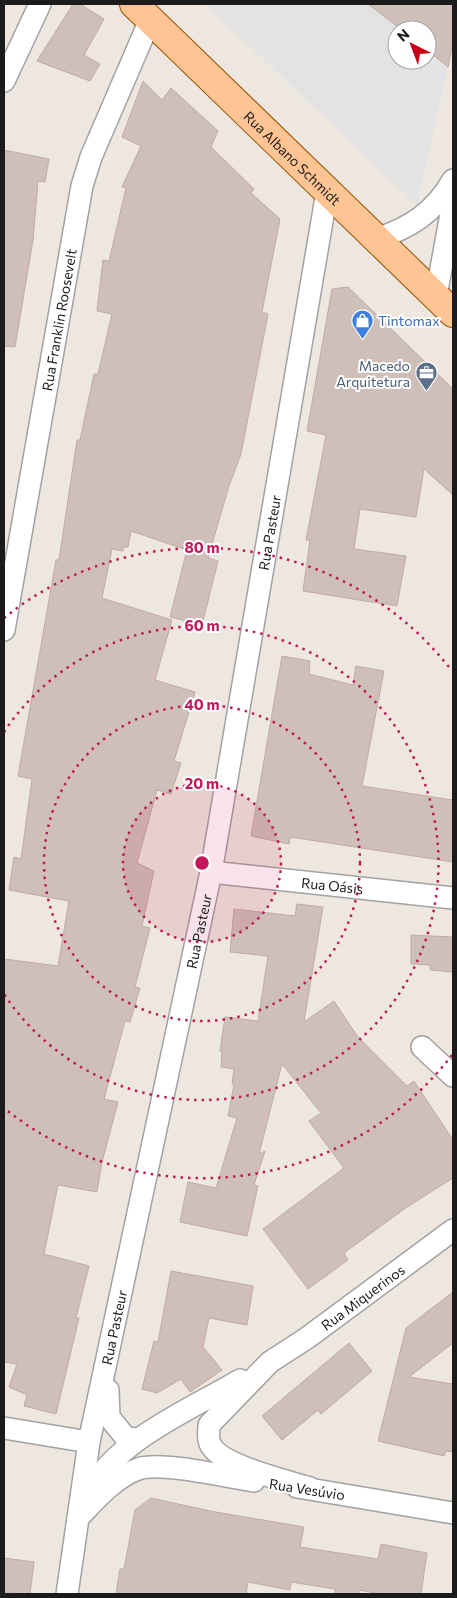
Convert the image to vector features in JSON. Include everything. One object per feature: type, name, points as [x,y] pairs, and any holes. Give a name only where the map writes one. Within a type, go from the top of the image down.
[{"type":"main road","name":"Rua Albano Schmidt","points":[[142,12],[445,304]]},
{"type":"street","points":[[4,81],[40,4]]},
{"type":"street","name":"Rua Franklin Roosevelt","points":[[4,630],[82,186],[142,12]]},
{"type":"street","points":[[376,239],[398,232],[419,221],[436,205],[453,180]]},
{"type":"street","name":"Rua Pasteur","points":[[67,1594],[89,1442],[211,872],[327,192]]},
{"type":"street","points":[[445,304],[453,203]]},
{"type":"street","name":"Rua Oásis","points":[[211,872],[453,898]]},
{"type":"street","points":[[422,1047],[453,1076]]},
{"type":"street","name":"Rua Miquerinos","points":[[79,1512],[102,1471],[121,1451],[307,1338],[453,1230]]},
{"type":"street","name":"Rua Miquerinos","points":[[270,1362],[209,1425],[208,1441],[217,1454],[235,1465],[310,1488]]},
{"type":"street","points":[[106,1365],[109,1417],[126,1438],[138,1439]]},
{"type":"street","points":[[4,1428],[89,1442]]},
{"type":"street","name":"Rua Vesúvio","points":[[79,1512],[121,1478],[140,1469],[160,1468],[310,1488],[453,1513]]},
{"type":"shaded area","points":[[205,4],[368,4],[389,20],[387,20],[387,70],[437,70],[437,58],[448,67],[417,205]]},
{"type":"building","points":[[73,4],[80,4],[104,19],[84,55],[100,64],[90,81],[37,61]]},
{"type":"building","points":[[368,4],[453,4],[453,41],[448,67],[437,58],[437,20],[389,20]]},
{"type":"building","points":[[143,81],[162,100],[171,88],[218,131],[211,147],[254,189],[251,193],[280,219],[262,312],[268,314],[241,454],[229,486],[208,558],[218,561],[202,625],[170,617],[187,550],[131,531],[128,547],[123,547],[123,551],[112,549],[102,598],[172,620],[155,680],[195,692],[174,761],[181,763],[171,794],[157,790],[137,863],[154,871],[142,926],[150,928],[135,987],[140,988],[130,1022],[125,1021],[104,1099],[118,1102],[102,1162],[97,1192],[58,1185],[44,1254],[89,1266],[76,1318],[79,1318],[56,1414],[24,1406],[27,1395],[9,1387],[17,1364],[4,1362],[4,959],[58,966],[69,901],[9,890],[14,857],[21,859],[32,779],[18,776],[56,560],[59,560],[77,440],[80,440],[94,374],[98,374],[112,314],[97,311],[103,260],[109,261],[126,188],[122,187],[141,146],[122,137]]},
{"type":"building","points":[[4,150],[49,159],[45,182],[38,181],[33,240],[15,347],[4,346]]},
{"type":"building","points":[[348,287],[453,389],[453,495],[424,469],[416,517],[360,509],[354,549],[406,556],[397,606],[303,591],[310,540],[306,540],[326,435],[307,431],[332,289]]},
{"type":"building","points":[[282,656],[310,661],[309,674],[353,685],[356,666],[384,671],[362,786],[453,800],[453,862],[290,837],[289,844],[251,836]]},
{"type":"building","points":[[297,904],[323,907],[304,1022],[334,1001],[358,1037],[407,1086],[414,1081],[453,1140],[453,1178],[407,1207],[344,1253],[348,1260],[308,1289],[263,1229],[344,1168],[309,1121],[321,1113],[282,1064],[259,1154],[265,1151],[254,1185],[258,1186],[247,1236],[180,1222],[188,1182],[216,1188],[237,1118],[228,1116],[234,1085],[232,1084],[234,1069],[221,1067],[222,1051],[220,1051],[225,1017],[258,1021],[268,956],[230,952],[234,909],[295,916]]},
{"type":"building","points":[[411,935],[453,937],[453,972],[430,970],[430,965],[411,964]]},
{"type":"building","points":[[171,1271],[253,1286],[247,1325],[209,1318],[203,1347],[222,1370],[190,1392],[181,1379],[157,1393],[142,1389],[154,1341],[158,1342]]},
{"type":"building","points":[[453,1292],[453,1343],[409,1377],[453,1384],[453,1452],[446,1451],[444,1456],[378,1441],[406,1328]]},
{"type":"building","points":[[349,1343],[372,1371],[321,1414],[318,1410],[282,1440],[262,1416]]},
{"type":"building","points":[[151,1498],[210,1511],[304,1527],[300,1547],[378,1559],[381,1544],[427,1553],[421,1594],[380,1594],[359,1590],[358,1594],[334,1594],[335,1589],[291,1582],[290,1590],[248,1582],[246,1594],[116,1594],[120,1569],[124,1569],[135,1510]]},
{"type":"building","points":[[4,1558],[34,1562],[30,1594],[4,1593]]},
{"type":"place","name":"Tintomax","points":[[362,339]]},
{"type":"place","name":"Macedo Arquitetura","points":[[426,392]]}]
